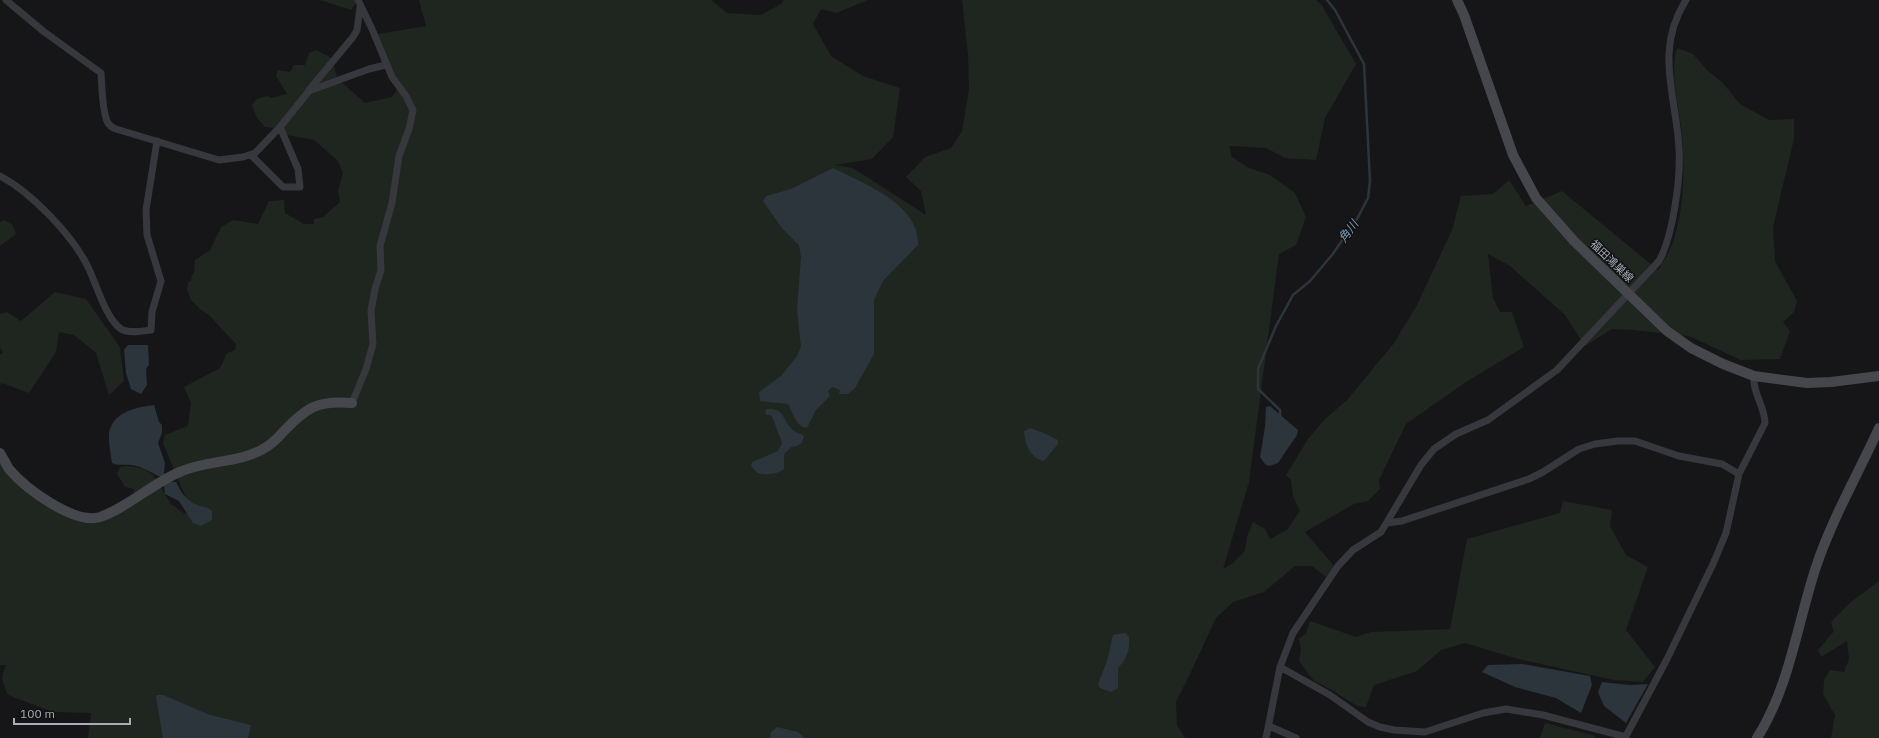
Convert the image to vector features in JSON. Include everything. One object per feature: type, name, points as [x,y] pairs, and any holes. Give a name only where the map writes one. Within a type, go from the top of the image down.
[{"type":"street","points":[[6,0],[43,31],[101,72],[106,114],[108,123],[111,126],[116,129],[219,160],[251,155],[259,149],[280,127],[353,37],[357,30],[360,8]]},
{"type":"street","points":[[0,453],[9,468],[25,485],[57,506],[84,518],[98,517],[109,513],[181,471],[194,466],[247,456],[264,449],[276,440],[299,415],[316,405],[335,402],[352,403],[371,350],[371,311],[375,289],[381,270],[380,246],[390,208],[399,156],[412,120],[413,110],[406,96],[392,77],[386,65],[372,30],[360,8],[358,0]]},
{"type":"street","name":"福田鴻巣線","points":[[1456,0],[1464,15],[1513,154],[1536,198],[1574,241],[1667,331],[1691,348],[1723,364],[1754,376],[1807,383],[1831,382],[1879,376]]},
{"type":"street","points":[[1266,738],[1280,667],[1293,633],[1338,566],[1353,550],[1375,537],[1387,523],[1421,465],[1434,449],[1456,434],[1488,420],[1557,370],[1659,261],[1668,241],[1680,176],[1679,148],[1669,68],[1669,49],[1673,26],[1686,0]]},
{"type":"street","points":[[309,91],[369,69],[386,65]]},
{"type":"street","points":[[251,155],[283,187],[300,187],[298,170],[280,127]]},
{"type":"street","points":[[0,176],[24,193],[55,220],[86,264],[113,322],[122,330],[136,332],[151,330],[152,312],[161,281],[147,235],[146,210],[157,141]]},
{"type":"street","points":[[1280,667],[1330,695],[1368,722],[1380,728],[1425,732],[1483,713],[1506,709],[1543,715],[1626,737],[1667,659],[1713,564],[1726,533],[1739,474],[1765,424],[1765,416],[1753,382],[1754,376]]},
{"type":"street","points":[[1757,738],[1769,719],[1785,677],[1816,566],[1833,525],[1879,428]]},
{"type":"street","points":[[1387,523],[1415,517],[1529,479],[1543,472],[1579,449],[1595,444],[1635,441],[1679,456],[1722,464],[1739,474]]},
{"type":"street","points":[[1269,726],[1296,738]]},
{"type":"shaded area","points":[[320,0],[355,0],[356,3],[351,10]]},
{"type":"shaded area","points":[[419,0],[711,0],[727,13],[761,15],[781,4],[784,0],[868,0],[836,13],[821,9],[813,24],[831,56],[863,76],[900,88],[893,137],[872,159],[835,165],[853,168],[926,215],[921,191],[906,177],[925,157],[951,148],[962,131],[969,89],[968,55],[962,0],[1316,0],[1321,4],[1356,64],[1325,118],[1316,160],[1285,158],[1266,148],[1229,146],[1232,157],[1249,168],[1270,175],[1295,193],[1306,217],[1296,245],[1279,254],[1249,482],[1223,569],[1233,563],[1245,551],[1247,537],[1253,522],[1265,529],[1270,539],[1287,530],[1300,511],[1293,496],[1291,480],[1286,475],[1308,439],[1325,419],[1347,400],[1394,343],[1416,307],[1452,230],[1461,196],[1493,194],[1509,180],[1526,206],[1562,191],[1658,270],[1669,252],[1675,237],[1681,208],[1683,149],[1674,69],[1677,48],[1693,54],[1707,70],[1722,82],[1740,104],[1769,120],[1794,119],[1794,139],[1773,227],[1775,261],[1797,301],[1794,312],[1783,322],[1790,331],[1780,359],[1741,360],[1689,336],[1634,330],[1612,329],[1585,346],[1565,315],[1510,266],[1488,254],[1493,298],[1500,312],[1512,312],[1524,347],[1466,382],[1406,424],[1379,480],[1380,489],[1368,501],[1354,504],[1305,532],[1334,566],[1326,577],[1312,566],[1295,566],[1264,592],[1233,602],[1216,618],[1176,702],[1177,725],[1185,738],[88,738],[91,713],[53,712],[8,695],[3,683],[2,677],[6,665],[0,665],[0,461],[25,489],[100,521],[135,504],[133,495],[134,489],[125,487],[117,474],[120,467],[126,466],[144,469],[154,476],[171,504],[185,514],[191,510],[163,443],[165,435],[188,426],[191,403],[184,387],[220,368],[227,353],[235,350],[236,344],[209,315],[191,300],[187,290],[188,282],[192,280],[191,277],[194,272],[195,260],[210,250],[221,227],[233,220],[258,224],[269,201],[284,200],[285,213],[304,224],[314,224],[314,219],[323,217],[340,202],[338,191],[343,173],[338,161],[314,140],[287,135],[279,125],[273,128],[265,127],[257,118],[252,105],[257,99],[267,96],[271,98],[287,94],[276,76],[278,70],[290,72],[294,65],[305,65],[309,53],[316,50],[332,58],[337,78],[365,103],[392,97],[398,88],[378,34],[426,26]]},
{"type":"shaded area","points":[[833,168],[888,197],[900,207],[910,218],[916,231],[918,245],[883,281],[874,300],[874,354],[855,388],[848,394],[839,394],[840,390],[832,387],[828,391],[830,396],[816,410],[807,428],[803,427],[797,422],[788,404],[760,401],[759,392],[781,376],[797,356],[801,347],[797,310],[801,257],[799,245],[781,227],[763,201],[766,196],[791,189]]},
{"type":"shaded area","points":[[3,220],[12,224],[16,234],[0,246],[0,223]]},
{"type":"shaded area","points":[[55,292],[86,299],[120,347],[124,381],[109,395],[96,353],[74,335],[59,332],[56,352],[29,393],[2,383],[0,385],[0,355],[3,352],[0,347],[0,314],[7,312],[21,321]]},
{"type":"shaded area","points":[[128,345],[148,345],[149,365],[146,369],[147,385],[141,394],[131,389],[126,373],[124,350]]},
{"type":"shaded area","points":[[154,405],[159,422],[162,425],[162,433],[158,443],[165,463],[164,473],[171,482],[176,482],[188,500],[212,511],[212,520],[201,526],[193,523],[179,501],[165,494],[165,483],[161,477],[139,467],[112,463],[109,432],[113,423],[122,414],[128,411]]},
{"type":"shaded area","points":[[1270,406],[1298,430],[1297,435],[1278,463],[1269,466],[1265,464],[1260,457],[1265,427],[1266,407]]},
{"type":"shaded area","points":[[766,409],[777,410],[780,412],[792,429],[804,436],[802,443],[791,447],[784,454],[784,469],[775,473],[761,474],[755,471],[751,466],[752,462],[778,451],[782,443],[772,416],[765,414]]},
{"type":"shaded area","points":[[1030,428],[1058,440],[1058,444],[1044,461],[1035,457],[1029,450],[1024,431]]},
{"type":"shaded area","points":[[1563,501],[1612,510],[1610,526],[1626,555],[1648,567],[1626,630],[1655,667],[1643,682],[1614,680],[1518,659],[1465,643],[1441,650],[1417,671],[1374,685],[1366,707],[1357,706],[1332,690],[1314,681],[1299,661],[1301,649],[1299,639],[1306,633],[1310,621],[1356,637],[1371,632],[1450,629],[1467,539],[1560,513]]},
{"type":"shaded area","points":[[1879,581],[1879,738],[1831,738],[1835,715],[1823,694],[1824,680],[1830,670],[1844,672],[1849,659],[1847,641],[1821,657],[1818,650],[1834,631],[1831,622],[1851,602]]},
{"type":"shaded area","points":[[1125,633],[1129,637],[1129,646],[1126,658],[1118,668],[1118,688],[1111,692],[1100,688],[1098,684],[1107,661],[1113,635]]},
{"type":"shaded area","points":[[1522,664],[1590,676],[1592,685],[1581,713],[1556,698],[1515,687],[1482,672],[1488,665]]},
{"type":"shaded area","points":[[1602,682],[1630,685],[1648,684],[1626,723],[1604,706],[1598,692]]},
{"type":"shaded area","points":[[157,695],[163,695],[210,715],[251,725],[248,738],[163,738],[156,697]]},
{"type":"shaded area","points":[[1545,723],[1596,736],[1595,738],[1540,738]]},
{"type":"shaded area","points":[[777,727],[798,732],[805,738],[770,738],[771,732]]},
{"type":"waterway","name":"角川","points":[[1280,417],[1280,410],[1258,389],[1258,369],[1276,326],[1293,295],[1310,281],[1332,255],[1357,219],[1368,198],[1370,181],[1364,64],[1335,10],[1327,0]]}]
